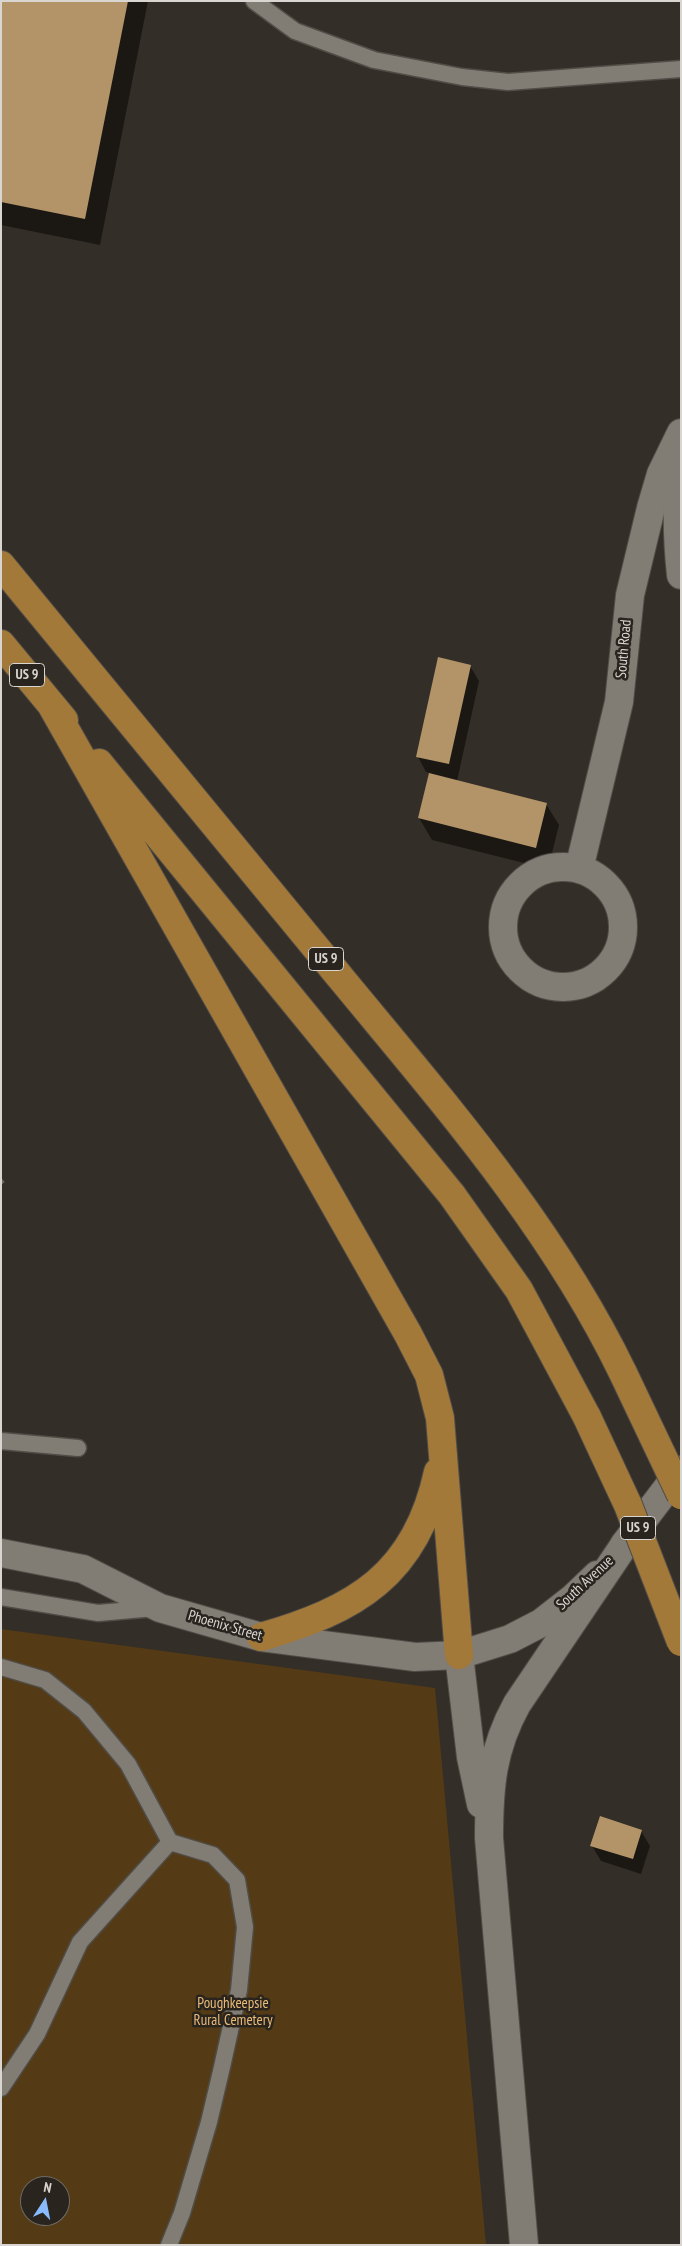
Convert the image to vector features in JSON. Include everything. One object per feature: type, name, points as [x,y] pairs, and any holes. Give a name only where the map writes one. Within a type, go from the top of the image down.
[{"type":"highway","name":"US 9","points":[[1,565],[414,1066],[487,1159],[556,1254],[587,1306],[623,1373],[681,1495]]},
{"type":"highway","name":"US 9","points":[[1,644],[452,1195],[519,1290],[587,1416],[628,1505],[681,1642]]},
{"type":"highway","points":[[52,706],[419,1353],[435,1395],[442,1444],[459,1655]]},
{"type":"highway","points":[[261,1637],[298,1626],[334,1612],[354,1601],[385,1577],[411,1544],[423,1524],[435,1487],[442,1444]]},
{"type":"street","name":"South Road","points":[[579,870],[619,702],[627,614],[632,585],[661,474],[681,433]]},
{"type":"street","points":[[681,467],[676,500],[677,539],[681,575]]},
{"type":"street","points":[[558,868],[579,870],[600,880],[614,896],[622,916],[622,939],[613,961],[596,978],[570,987],[548,985],[528,975],[513,960],[505,939],[503,926],[505,912],[516,891],[526,880],[538,873],[558,868]]},
{"type":"street","name":"South Avenue","points":[[459,1655],[510,1639],[541,1623],[573,1598],[600,1573],[625,1544],[681,1470]]},
{"type":"street","points":[[524,2245],[489,1838],[491,1776],[497,1749],[505,1726],[517,1704],[625,1544]]},
{"type":"street","name":"Phoenix Street","points":[[1,1553],[84,1569],[160,1608],[261,1637],[415,1658],[459,1655]]},
{"type":"street","points":[[459,1655],[471,1757],[489,1838]]},
{"type":"lane","points":[[254,1],[295,31],[374,60],[462,77],[508,82],[681,69]]},
{"type":"lane","points":[[1,1441],[78,1448]]},
{"type":"lane","points":[[1,1597],[98,1614],[160,1608]]},
{"type":"lane","points":[[1,1667],[45,1680],[84,1711],[128,1764],[170,1842],[213,1855],[237,1880],[245,1927],[239,1990],[206,2131],[182,2213],[170,2245]]},
{"type":"lane","points":[[1,2088],[37,2034],[80,1942],[170,1842]]},
{"type":"path","points":[[1,1180],[6,1186]]},
{"type":"green space","name":"Poughkeepsie Rural Cemetery","points":[[1,1629],[435,1688],[486,2245],[1,2245]]},
{"type":"building","points":[[1,1],[128,1],[85,219],[1,202]]},
{"type":"building","points":[[438,657],[471,665],[449,764],[416,757]]},
{"type":"building","points":[[429,773],[547,803],[536,848],[418,818]]},
{"type":"building","points":[[600,1816],[642,1830],[633,1859],[590,1846]]}]
